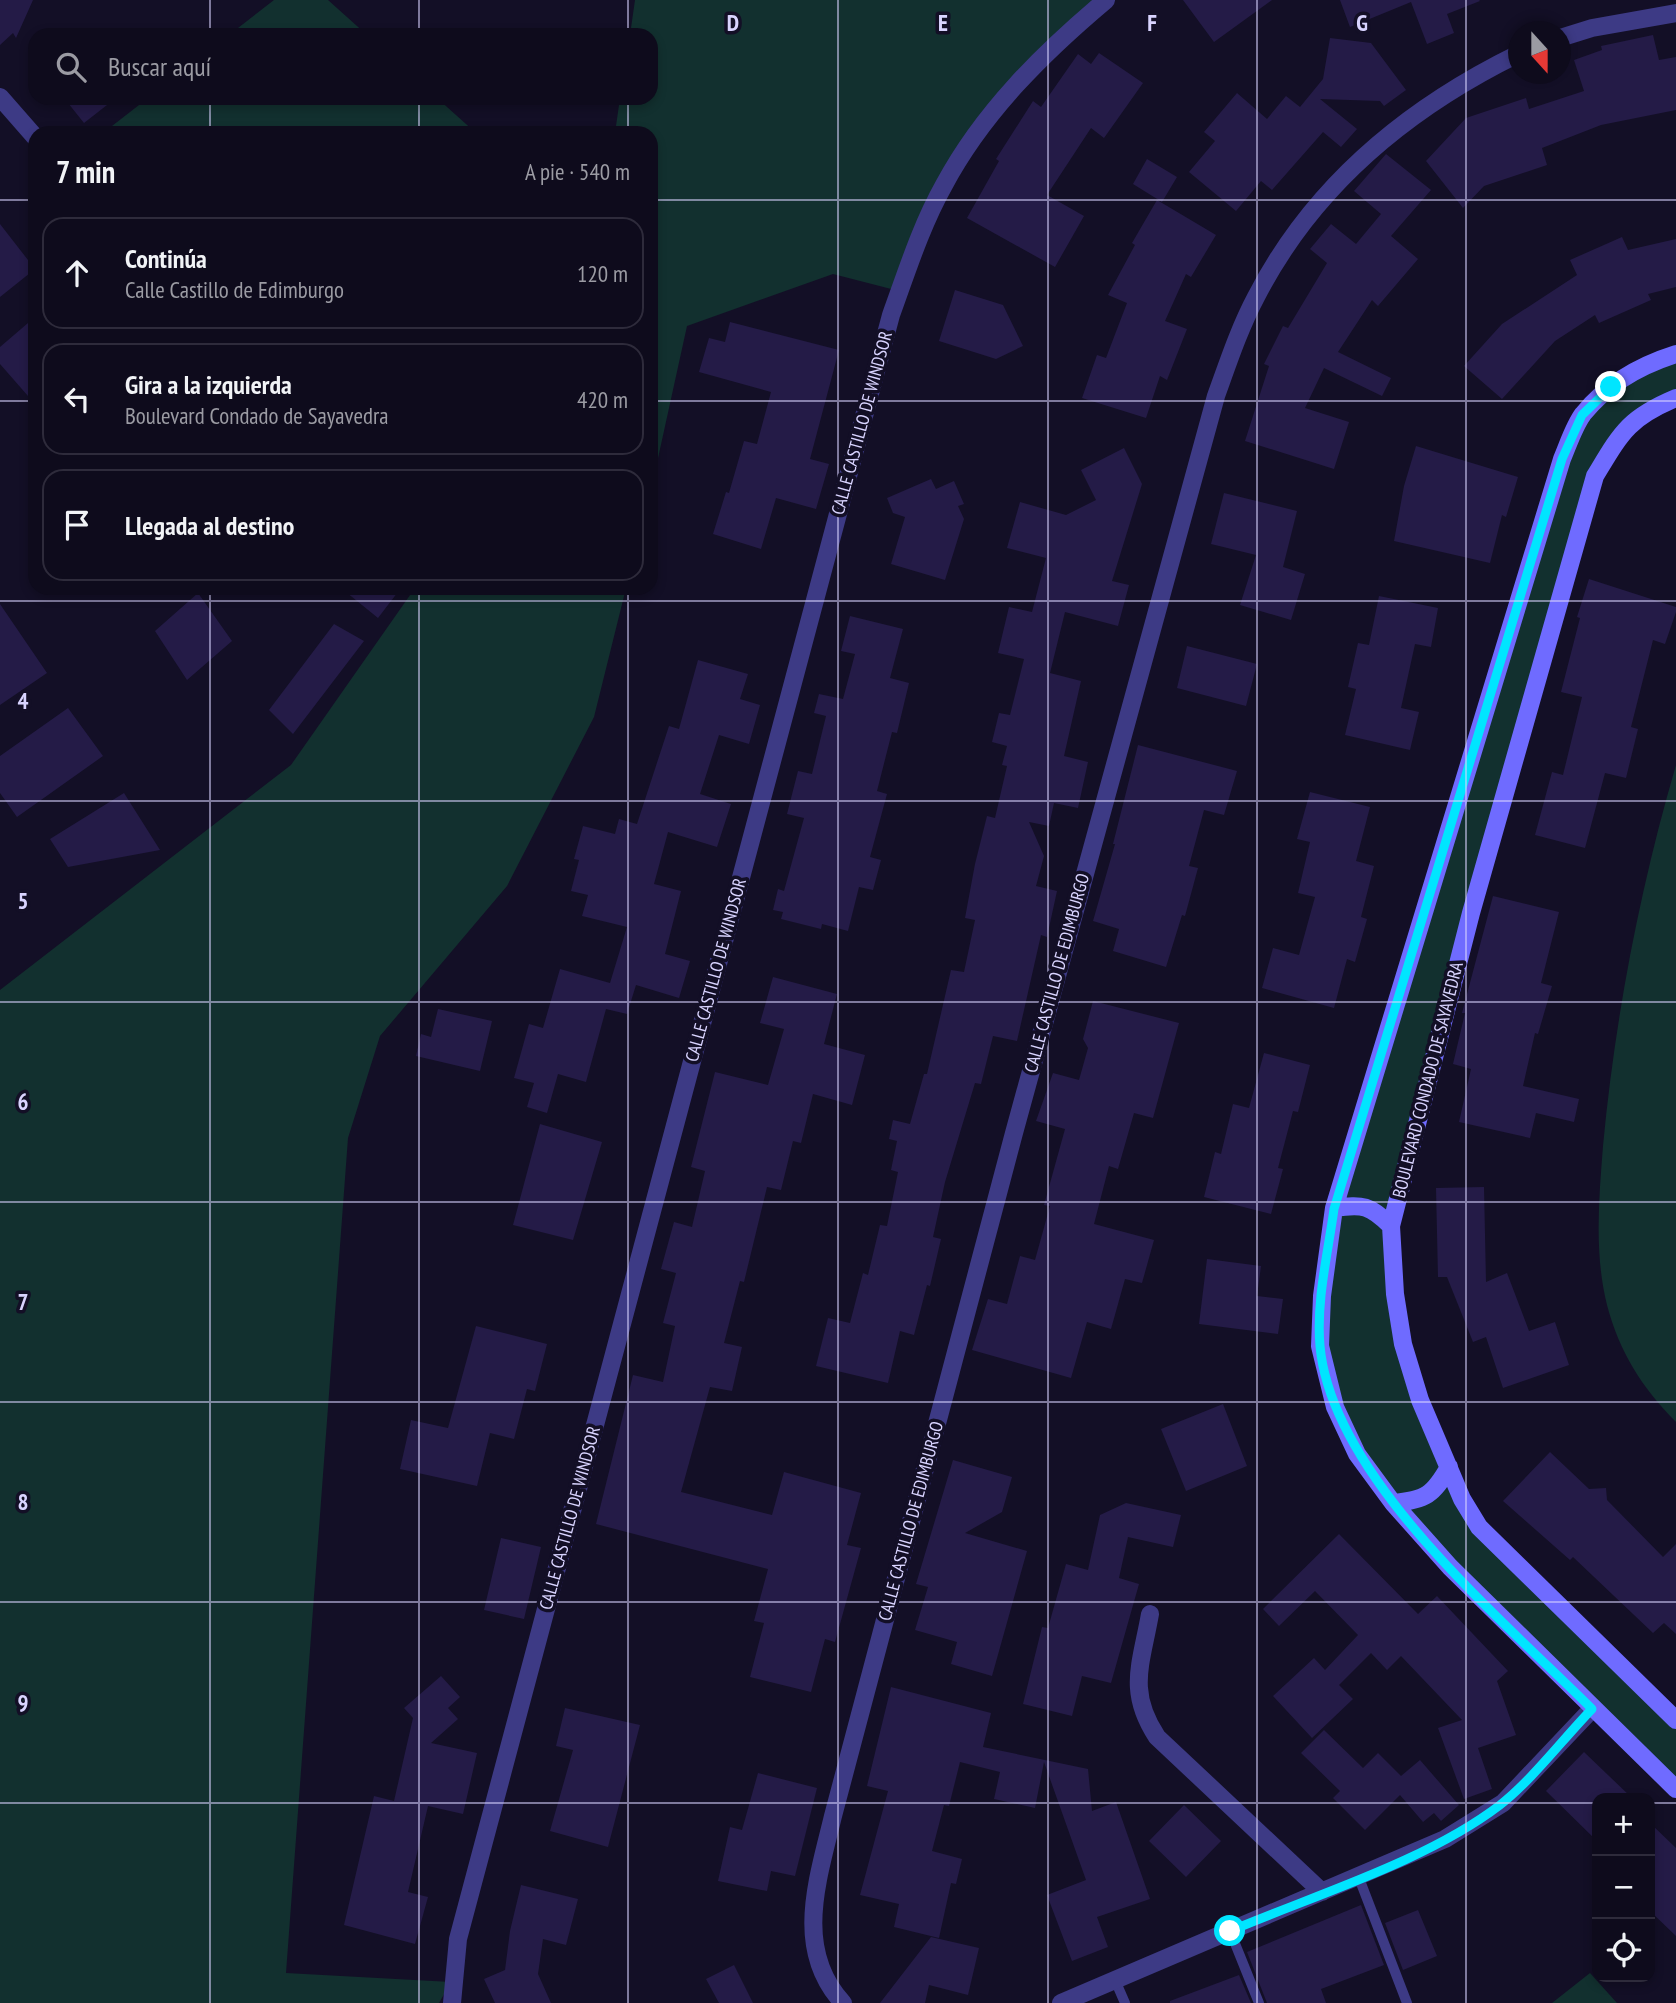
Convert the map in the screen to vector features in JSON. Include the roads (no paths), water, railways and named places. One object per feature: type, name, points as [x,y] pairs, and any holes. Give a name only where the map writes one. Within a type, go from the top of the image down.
[{"type":"street","name":"CALLE CASTILLO DE WINDSOR","points":[[452,2003],[457,1939],[891,315],[917,242],[943,185],[979,128],[1052,45],[1106,0]]},
{"type":"street","points":[[1571,35],[1592,28],[1676,13]]},
{"type":"street","name":"CALLE CASTILLO DE EDIMBURGO","points":[[843,2003],[833,1992],[815,1955],[811,1919],[833,1816],[1024,1094],[1216,396],[1256,296],[1285,248],[1320,202],[1356,161],[1396,128],[1432,102],[1508,60]]},
{"type":"street","points":[[0,97],[28,129]]},
{"type":"street","points":[[1676,354],[1648,363],[1611,387],[1582,415],[1562,459],[1334,1209],[1322,1296],[1320,1346],[1335,1407],[1357,1454],[1393,1503],[1450,1567],[1676,1789]]},
{"type":"street","name":"BOULEVARD CONDADO DE SAYAVEDRA","points":[[1676,398],[1645,411],[1621,432],[1595,476],[1471,913],[1391,1226],[1395,1294],[1403,1344],[1420,1400],[1462,1500],[1479,1527],[1676,1720]]},
{"type":"street","points":[[1334,1209],[1356,1205],[1374,1209],[1391,1226]]},
{"type":"street","points":[[1393,1503],[1419,1501],[1437,1488],[1449,1467]]},
{"type":"street","points":[[1150,1614],[1137,1689],[1142,1714],[1157,1737],[1322,1892]]},
{"type":"street","points":[[1061,2003],[1445,1839],[1503,1803],[1592,1709]]},
{"type":"lane","points":[[1359,1878],[1407,2003]]},
{"type":"lane","points":[[1230,1931],[1259,2003]]},
{"type":"lane","points":[[1115,1980],[1125,2003]]}]
